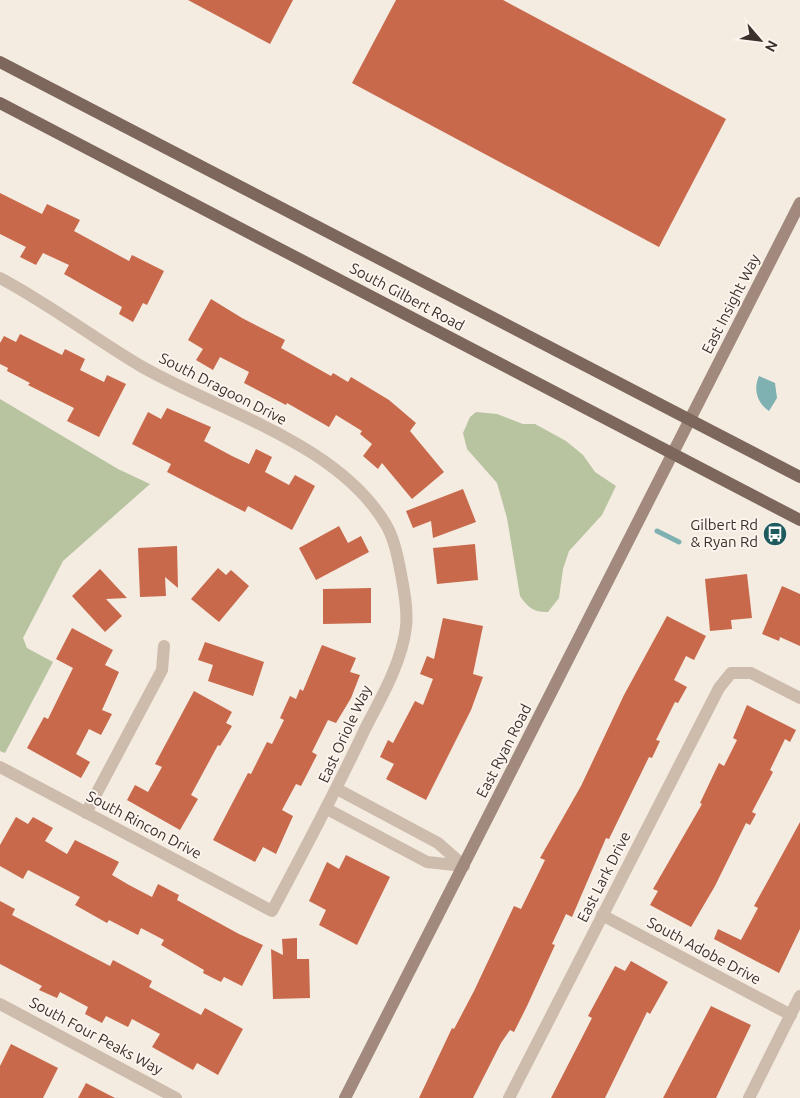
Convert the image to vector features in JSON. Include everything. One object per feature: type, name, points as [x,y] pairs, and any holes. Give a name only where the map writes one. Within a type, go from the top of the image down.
[{"type":"main road","name":"South Gilbert Road","points":[[0,62],[800,477]]},
{"type":"main road","name":"South Gilbert Road","points":[[0,103],[800,520]]},
{"type":"street","name":"East Insight Way","points":[[691,419],[800,203]]},
{"type":"street","name":"South Dragoon Drive","points":[[0,278],[36,297],[139,365],[310,451],[341,472],[365,496],[386,525],[398,559]]},
{"type":"street","name":"East Ryan Road","points":[[345,1098],[691,419]]},
{"type":"street","name":"East Oriole Way","points":[[272,911],[327,809],[392,671],[406,626],[404,593],[398,559]]},
{"type":"street","points":[[86,813],[162,670],[164,646]]},
{"type":"street","name":"East Lark Drive","points":[[509,1098],[719,688],[731,673],[751,672],[800,698]]},
{"type":"street","name":"South Rincon Drive","points":[[0,767],[272,911]]},
{"type":"street","points":[[336,789],[438,843],[464,866]]},
{"type":"street","points":[[327,809],[427,862],[464,866]]},
{"type":"street","name":"South Adobe Drive","points":[[602,915],[791,1015]]},
{"type":"street","points":[[749,1098],[800,996]]},
{"type":"street","name":"South Four Peaks Way","points":[[0,1004],[176,1097]]},
{"type":"green space","points":[[0,399],[118,469],[150,484],[63,561],[23,638],[27,648],[53,662],[5,753],[0,751]]},
{"type":"green space","points":[[476,412],[497,414],[523,424],[535,424],[566,441],[583,455],[595,472],[616,486],[602,515],[569,551],[563,569],[559,598],[548,612],[532,608],[520,596],[507,518],[497,483],[467,449],[463,433],[470,417]]},
{"type":"water","points":[[759,376],[775,383],[777,398],[769,411],[757,395],[756,386]]},
{"type":"building","points":[[188,0],[293,0],[270,44]]},
{"type":"building","points":[[396,0],[503,0],[726,119],[659,247],[352,83]]},
{"type":"building","points":[[0,193],[42,214],[47,204],[80,220],[74,231],[129,261],[132,255],[164,271],[147,305],[143,303],[133,322],[119,314],[122,307],[64,274],[69,265],[43,253],[36,265],[20,257],[26,247],[0,234]]},
{"type":"building","points":[[211,299],[242,318],[285,340],[281,348],[331,376],[333,373],[348,382],[351,377],[389,400],[416,423],[410,431],[444,472],[412,499],[382,463],[378,469],[363,456],[372,444],[360,434],[362,431],[336,415],[329,427],[287,403],[286,405],[244,383],[249,372],[220,357],[213,370],[196,360],[203,349],[188,340]]},
{"type":"building","points":[[20,334],[62,355],[65,349],[85,359],[80,370],[104,382],[107,375],[126,384],[99,437],[67,421],[74,408],[28,385],[30,383],[7,371],[8,368],[0,364],[0,343],[4,336],[16,342]]},
{"type":"building","points":[[167,408],[211,427],[204,441],[232,456],[249,464],[256,449],[272,457],[265,472],[289,485],[295,475],[315,486],[292,530],[248,506],[245,512],[167,472],[171,464],[132,444],[148,412],[161,419]]},
{"type":"building","points":[[463,489],[476,522],[433,538],[431,521],[413,528],[406,511]]},
{"type":"building","points":[[339,526],[348,543],[361,536],[369,552],[316,580],[299,548]]},
{"type":"building","points":[[475,544],[478,580],[437,584],[433,548]]},
{"type":"building","points":[[177,546],[178,588],[165,577],[166,596],[140,597],[138,548]]},
{"type":"building","points":[[218,568],[226,575],[231,570],[249,586],[219,622],[191,599]]},
{"type":"building","points":[[100,569],[127,598],[106,599],[122,616],[105,632],[72,596]]},
{"type":"building","points":[[747,574],[752,618],[731,620],[732,629],[710,631],[705,579]]},
{"type":"building","points":[[782,586],[800,594],[800,646],[780,637],[779,641],[762,634]]},
{"type":"building","points":[[371,588],[371,623],[323,624],[323,589]]},
{"type":"building","points":[[667,616],[706,636],[694,660],[686,656],[674,680],[687,687],[678,703],[675,702],[656,740],[660,741],[652,758],[649,757],[609,839],[606,838],[572,917],[566,914],[552,944],[555,945],[514,1032],[510,1030],[501,1043],[473,1098],[419,1098],[452,1028],[454,1029],[474,991],[514,906],[521,909],[545,860],[540,858],[581,786],[624,695]]},
{"type":"building","points":[[443,618],[483,626],[473,674],[483,677],[471,710],[426,800],[386,779],[394,764],[380,757],[388,740],[393,743],[415,701],[423,705],[433,679],[420,674],[427,656],[434,659]]},
{"type":"building","points":[[72,628],[113,650],[105,665],[119,672],[102,710],[112,714],[101,735],[89,729],[76,754],[90,762],[81,778],[27,748],[44,717],[48,719],[73,668],[56,659]]},
{"type":"building","points":[[205,642],[264,662],[253,696],[208,681],[213,665],[198,660]]},
{"type":"building","points":[[322,645],[356,658],[350,672],[360,675],[351,698],[336,723],[328,720],[312,752],[317,755],[301,786],[296,784],[282,810],[293,816],[276,854],[263,847],[255,862],[213,840],[248,773],[251,774],[267,742],[272,744],[284,720],[280,718],[290,696],[296,699],[300,689],[303,691]]},
{"type":"building","points":[[194,691],[232,712],[226,723],[232,726],[220,746],[218,745],[191,795],[198,799],[180,830],[127,800],[135,785],[148,792],[162,767],[155,764]]},
{"type":"building","points":[[747,705],[796,730],[790,742],[785,739],[770,770],[773,772],[752,812],[756,814],[750,825],[746,823],[715,886],[691,927],[650,905],[658,891],[653,889],[702,804],[700,803],[719,763],[724,766],[737,740],[733,738]]},
{"type":"building","points":[[16,817],[28,824],[33,817],[53,828],[45,841],[67,854],[75,840],[119,862],[112,875],[129,885],[152,897],[158,884],[179,895],[177,900],[263,945],[242,986],[224,977],[221,982],[203,973],[204,970],[161,945],[164,940],[141,928],[138,935],[109,920],[107,923],[75,905],[80,897],[28,870],[23,879],[0,866],[0,845]]},
{"type":"building","points":[[800,822],[800,929],[779,973],[714,939],[718,929],[741,940],[758,908],[754,906]]},
{"type":"building","points":[[346,855],[390,877],[357,945],[319,925],[326,910],[309,901],[327,862],[339,869]]},
{"type":"building","points":[[0,901],[15,909],[12,915],[110,966],[113,960],[152,981],[149,987],[201,1015],[205,1008],[243,1029],[218,1075],[197,1063],[193,1070],[152,1047],[160,1034],[132,1019],[128,1027],[106,1016],[102,1023],[85,1014],[88,1007],[60,992],[57,998],[39,990],[42,986],[0,964]]},
{"type":"building","points":[[297,938],[297,959],[309,959],[310,998],[273,999],[271,949],[283,955],[282,939]]},
{"type":"building","points":[[631,961],[668,982],[650,1014],[647,1012],[605,1098],[551,1098],[592,1018],[588,1016],[615,966],[625,971]]},
{"type":"building","points":[[711,1006],[751,1025],[716,1098],[663,1098]]},
{"type":"building","points":[[11,1044],[58,1068],[43,1098],[0,1098],[0,1066]]},
{"type":"building","points":[[86,1083],[115,1098],[78,1098]]},
{"type":"waterway","points":[[657,531],[679,542]]},
{"type":"place","name":"Gilbert Rd & Ryan Rd","points":[[775,534]]}]
